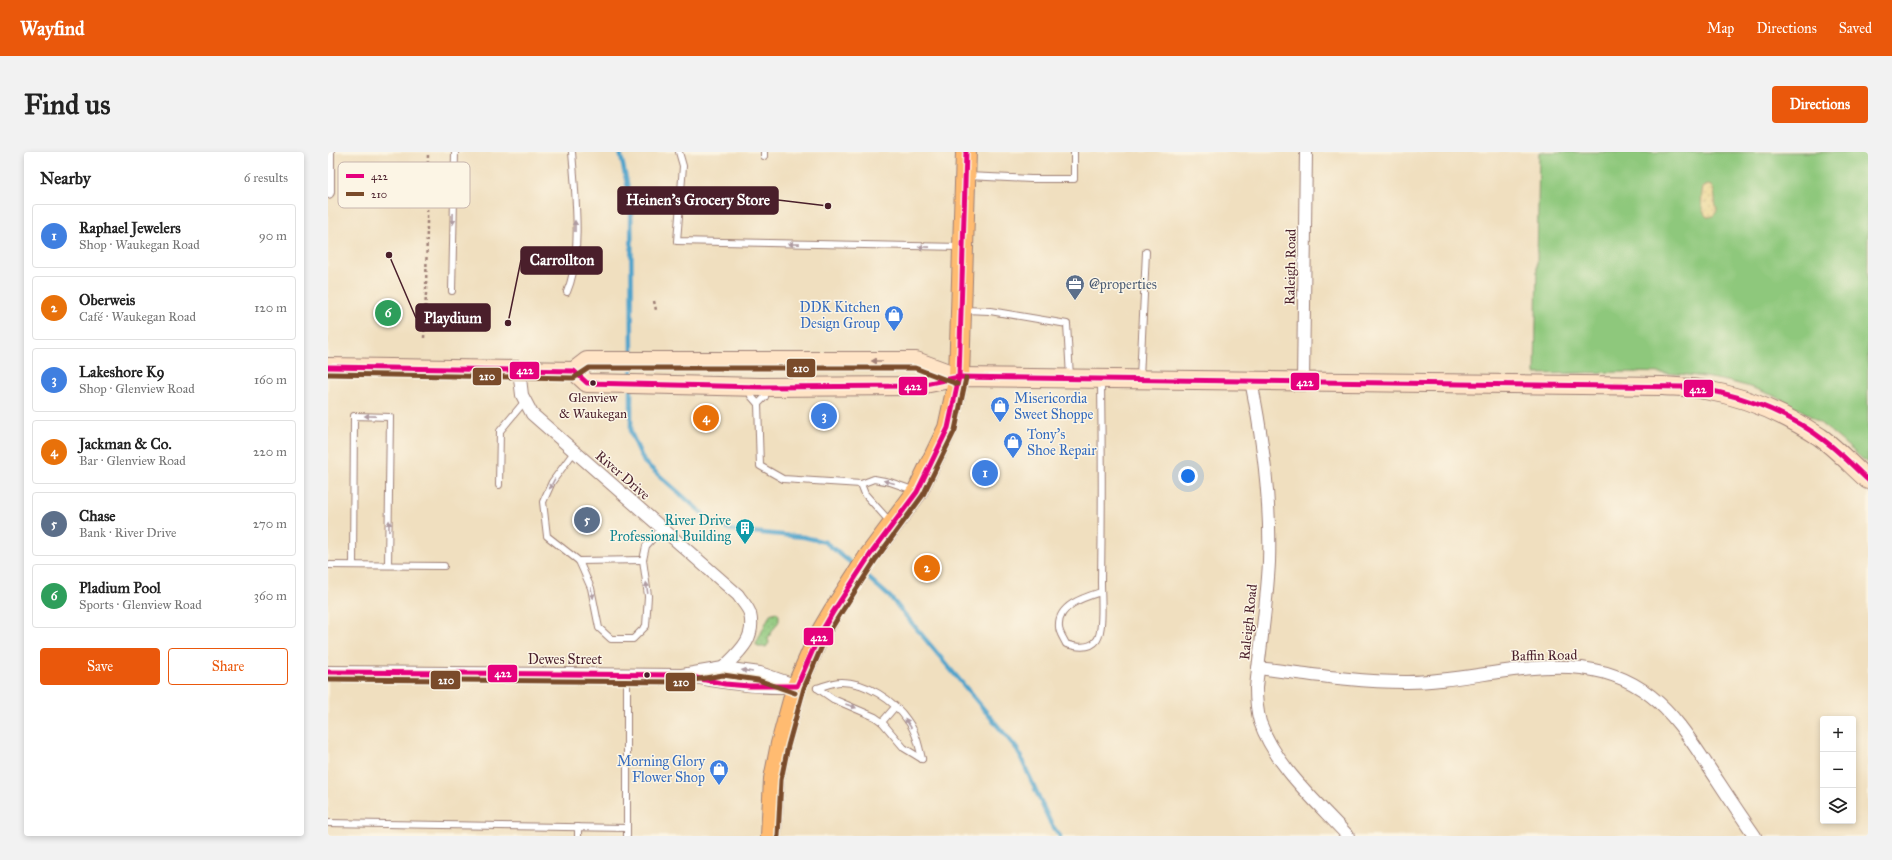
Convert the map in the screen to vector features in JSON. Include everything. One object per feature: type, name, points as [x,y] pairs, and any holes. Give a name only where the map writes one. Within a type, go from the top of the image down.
[{"type":"main road","points":[[771,836],[774,779],[781,744],[797,686],[820,636],[852,582],[870,555],[917,492],[948,428],[958,377],[966,152]]},
{"type":"main road","points":[[328,367],[574,371],[587,361],[916,361],[958,377]]},
{"type":"main road","points":[[574,371],[587,383],[758,387],[915,386],[958,377],[1663,386],[1704,389],[1762,406],[1790,419],[1821,438],[1868,480]]},
{"type":"street","points":[[328,152],[328,192]]},
{"type":"street","name":"Raleigh Road","points":[[1303,382],[1306,152]]},
{"type":"street","name":"River Drive","points":[[519,370],[522,395],[532,414],[661,529],[738,595],[750,613],[750,635],[744,648],[723,668]]},
{"type":"street","name":"Raleigh Road","points":[[1251,381],[1260,426],[1268,519],[1268,562],[1256,688],[1257,707],[1260,722],[1268,738],[1294,776],[1348,836]]},
{"type":"street","name":"Baffin Road","points":[[1258,668],[1366,681],[1398,682],[1443,680],[1516,668],[1546,667],[1593,670],[1620,678],[1637,686],[1652,696],[1671,714],[1687,735],[1755,836]]},
{"type":"street","name":"Dewes Street","points":[[328,672],[682,675],[723,668],[760,673],[797,686]]},
{"type":"street","name":"Dewes Street","points":[[682,675],[725,684],[749,686],[797,686]]},
{"type":"lane","points":[[454,152],[454,162]]},
{"type":"lane","points":[[567,292],[570,285],[575,252],[575,199],[572,152]]},
{"type":"lane","points":[[678,152],[682,166],[677,241],[963,247]]},
{"type":"lane","points":[[965,176],[1074,179],[1074,152]]},
{"type":"lane","points":[[452,291],[453,208]]},
{"type":"lane","points":[[1140,380],[1146,252]]},
{"type":"lane","points":[[961,310],[990,311],[1067,324],[1071,379]]},
{"type":"lane","points":[[1101,379],[1101,592],[1100,631],[1097,640],[1090,646],[1076,647],[1066,644],[1059,626],[1061,617],[1065,610],[1080,600],[1101,592]]},
{"type":"lane","points":[[758,404],[765,397],[758,387],[750,396],[758,404],[760,466],[783,479],[861,484],[874,479],[890,482],[917,492]]},
{"type":"lane","points":[[499,485],[500,431],[525,401]]},
{"type":"lane","points":[[353,565],[354,416],[390,417],[388,565]]},
{"type":"lane","points":[[574,452],[552,482],[544,502],[547,536],[579,560],[591,588],[599,628],[611,639],[632,639],[646,626],[648,596],[643,560],[646,546],[661,529]]},
{"type":"lane","points":[[861,484],[865,494],[893,526]]},
{"type":"lane","points":[[579,560],[643,560]]},
{"type":"lane","points":[[328,565],[444,566]]},
{"type":"lane","points":[[627,836],[628,674]]},
{"type":"lane","points":[[840,682],[856,684],[872,690],[895,707],[908,721],[917,740],[922,759],[904,748],[882,722],[864,711],[832,700],[817,688],[840,682]]},
{"type":"lane","points":[[882,722],[895,707]]},
{"type":"lane","points":[[328,823],[627,828]]},
{"type":"lane","points":[[578,827],[578,836]]},
{"type":"path","points":[[428,152],[428,162]]},
{"type":"path","points":[[424,338],[427,208]]},
{"type":"path","points":[[654,301],[656,310]]},
{"type":"green space","points":[[1539,152],[1868,152],[1868,464],[1830,431],[1800,409],[1760,390],[1729,381],[1665,373],[1599,372],[1535,374]]},
{"type":"green space","points":[[776,612],[779,615],[779,621],[768,638],[769,643],[766,647],[758,647],[756,644],[770,614]]},
{"type":"sand","points":[[1707,185],[1713,188],[1717,210],[1711,217],[1707,217],[1702,207],[1703,187]]},
{"type":"waterway","points":[[620,152],[631,201],[632,357]]},
{"type":"waterway","points":[[631,381],[632,365]]},
{"type":"waterway","points":[[631,389],[631,433],[644,462],[712,522],[730,530],[804,537],[825,542],[856,567]]},
{"type":"waterway","points":[[863,573],[891,598],[1017,749],[1051,824],[1060,836]]},
{"type":"transit line","name":"422","points":[[328,672],[682,675],[725,684],[749,686],[797,686],[819,636],[833,612],[870,555],[917,492],[948,428],[959,377],[966,152]]},
{"type":"transit line","name":"422","points":[[328,367],[574,371],[587,383],[761,387],[915,386],[959,377],[1684,387],[1703,389],[1740,398],[1758,404],[1793,420],[1810,430],[1831,446],[1868,480]]},
{"type":"transit line","name":"210","points":[[328,374],[574,378],[589,368],[915,368],[957,384]]},
{"type":"transit line","name":"210","points":[[778,836],[781,780],[788,746],[804,688],[825,639],[839,616],[876,559],[923,495],[955,430],[966,378]]},
{"type":"transit line","name":"210","points":[[328,679],[682,682],[723,675],[758,680],[795,693]]},
{"type":"place","name":"Heinen's Grocery Store","points":[[828,206]]},
{"type":"place","name":"Playdium","points":[[389,255]]},
{"type":"place","name":"@properties","points":[[1075,301]]},
{"type":"place","name":"Pladium Pool","points":[[388,313]]},
{"type":"place","name":"Carrollton","points":[[508,323]]},
{"type":"place","name":"DDK Kitchen Design Group","points":[[894,332]]},
{"type":"place","name":"Glenview & Waukegan","points":[[593,383]]},
{"type":"place","name":"Lakeshore K9","points":[[824,416]]},
{"type":"place","name":"Jackman & Co.","points":[[706,418]]},
{"type":"place","name":"Misericordia Sweet Shoppe","points":[[1000,423]]},
{"type":"place","name":"Tony's Shoe Repair","points":[[1013,459]]},
{"type":"place","name":"Raphael Jewelers","points":[[985,473]]},
{"type":"place","name":"Chase","points":[[587,520]]},
{"type":"place","name":"River Drive Professional Building","points":[[745,545]]},
{"type":"place","name":"Oberweis","points":[[927,568]]},
{"type":"place","name":"Morning Glory Flower Shop","points":[[719,786]]}]
